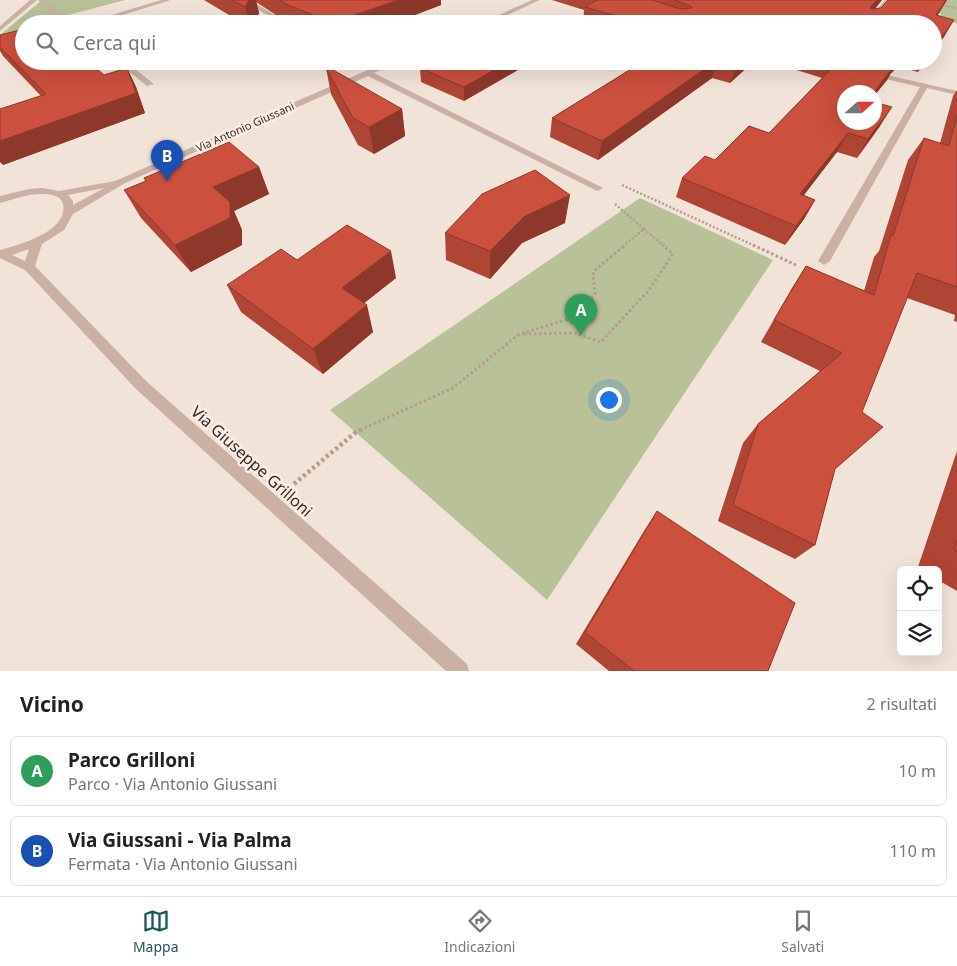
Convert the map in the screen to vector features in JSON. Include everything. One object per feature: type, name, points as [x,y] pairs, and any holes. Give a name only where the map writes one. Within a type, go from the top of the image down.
[{"type":"street","points":[[16,15],[34,0]]},
{"type":"street","points":[[42,0],[61,15]]},
{"type":"street","points":[[116,15],[168,0]]},
{"type":"street","points":[[245,0],[272,15]]},
{"type":"street","points":[[503,15],[537,0]]},
{"type":"street","points":[[875,15],[888,0]]},
{"type":"street","points":[[0,29],[15,16]]},
{"type":"street","points":[[132,70],[150,84]]},
{"type":"street","name":"Via Antonio Giussani","points":[[0,254],[18,250],[37,242],[58,227],[70,212],[122,181],[375,70]]},
{"type":"street","points":[[860,70],[957,93]]},
{"type":"street","points":[[368,73],[598,188]]},
{"type":"street","points":[[824,261],[925,85]]},
{"type":"street","name":"Via Antonio Giussani","points":[[2,198],[39,191],[58,194],[122,181]]},
{"type":"street","points":[[58,194],[64,196],[69,203],[70,212]]},
{"type":"street","points":[[29,267],[37,242]]},
{"type":"street","name":"Via Giuseppe Grilloni","points":[[0,254],[29,267],[141,385],[460,671]]},
{"type":"path","points":[[942,6],[957,8]]},
{"type":"path","points":[[598,188],[618,183],[817,274],[824,261]]},
{"type":"path","points":[[518,335],[575,333],[601,342],[649,290],[673,254],[622,210]]},
{"type":"path","points":[[272,503],[356,432],[454,388],[518,335],[571,318],[595,294],[592,272],[644,229]]},
{"type":"green space","points":[[42,0],[125,0],[68,15],[24,15]]},
{"type":"green space","points":[[897,0],[957,0],[957,23],[942,19],[941,14],[894,4]]},
{"type":"green space","points":[[15,22],[15,49],[0,51],[0,35]]},
{"type":"green space","points":[[640,198],[773,260],[547,600],[330,410]]},
{"type":"building","points":[[232,0],[249,0],[245,7]]},
{"type":"building","points":[[280,0],[398,0],[355,15],[313,15]]},
{"type":"building","points":[[597,0],[652,0],[680,9],[692,8],[674,0],[877,0],[871,6],[871,9],[881,8],[888,0],[946,0],[936,15],[612,15],[585,7]]},
{"type":"building","points":[[942,17],[954,20],[942,37]]},
{"type":"building","points":[[15,31],[15,62],[0,47],[0,35]]},
{"type":"building","points":[[23,70],[98,70],[104,75],[120,70],[128,70],[136,93],[0,141],[0,109],[46,94]]},
{"type":"building","points":[[327,70],[333,70],[402,109],[369,127],[353,118]]},
{"type":"building","points":[[425,70],[494,70],[464,87]]},
{"type":"building","points":[[629,70],[703,70],[602,141],[552,118]]},
{"type":"building","points":[[830,70],[891,70],[879,85],[837,85],[837,130],[875,130],[868,139],[848,133],[800,194],[815,200],[796,226],[682,178],[705,156],[715,160],[749,126],[769,133]]},
{"type":"building","points":[[882,104],[892,107],[882,120]]},
{"type":"building","points":[[957,115],[957,287],[917,273],[862,412],[883,427],[835,469],[815,545],[733,505],[758,424],[842,353],[774,320],[806,266],[874,295],[891,235],[893,236],[924,138],[949,146]]},
{"type":"building","points":[[229,142],[259,167],[213,187],[230,202],[230,218],[175,245],[124,190],[146,181],[144,178]]},
{"type":"building","points":[[535,170],[570,195],[525,216],[490,251],[445,233],[482,194]]},
{"type":"building","points":[[347,225],[391,251],[342,288],[367,305],[313,349],[227,285],[281,249],[297,260]]},
{"type":"building","points":[[657,511],[795,603],[768,671],[634,671],[585,632]]},
{"type":"building","points":[[957,540],[957,551],[954,550]]},
{"type":"place","name":"Via Giussani - Via Palma","points":[[167,181]]},
{"type":"place","name":"Parco Grilloni","points":[[581,335]]}]
